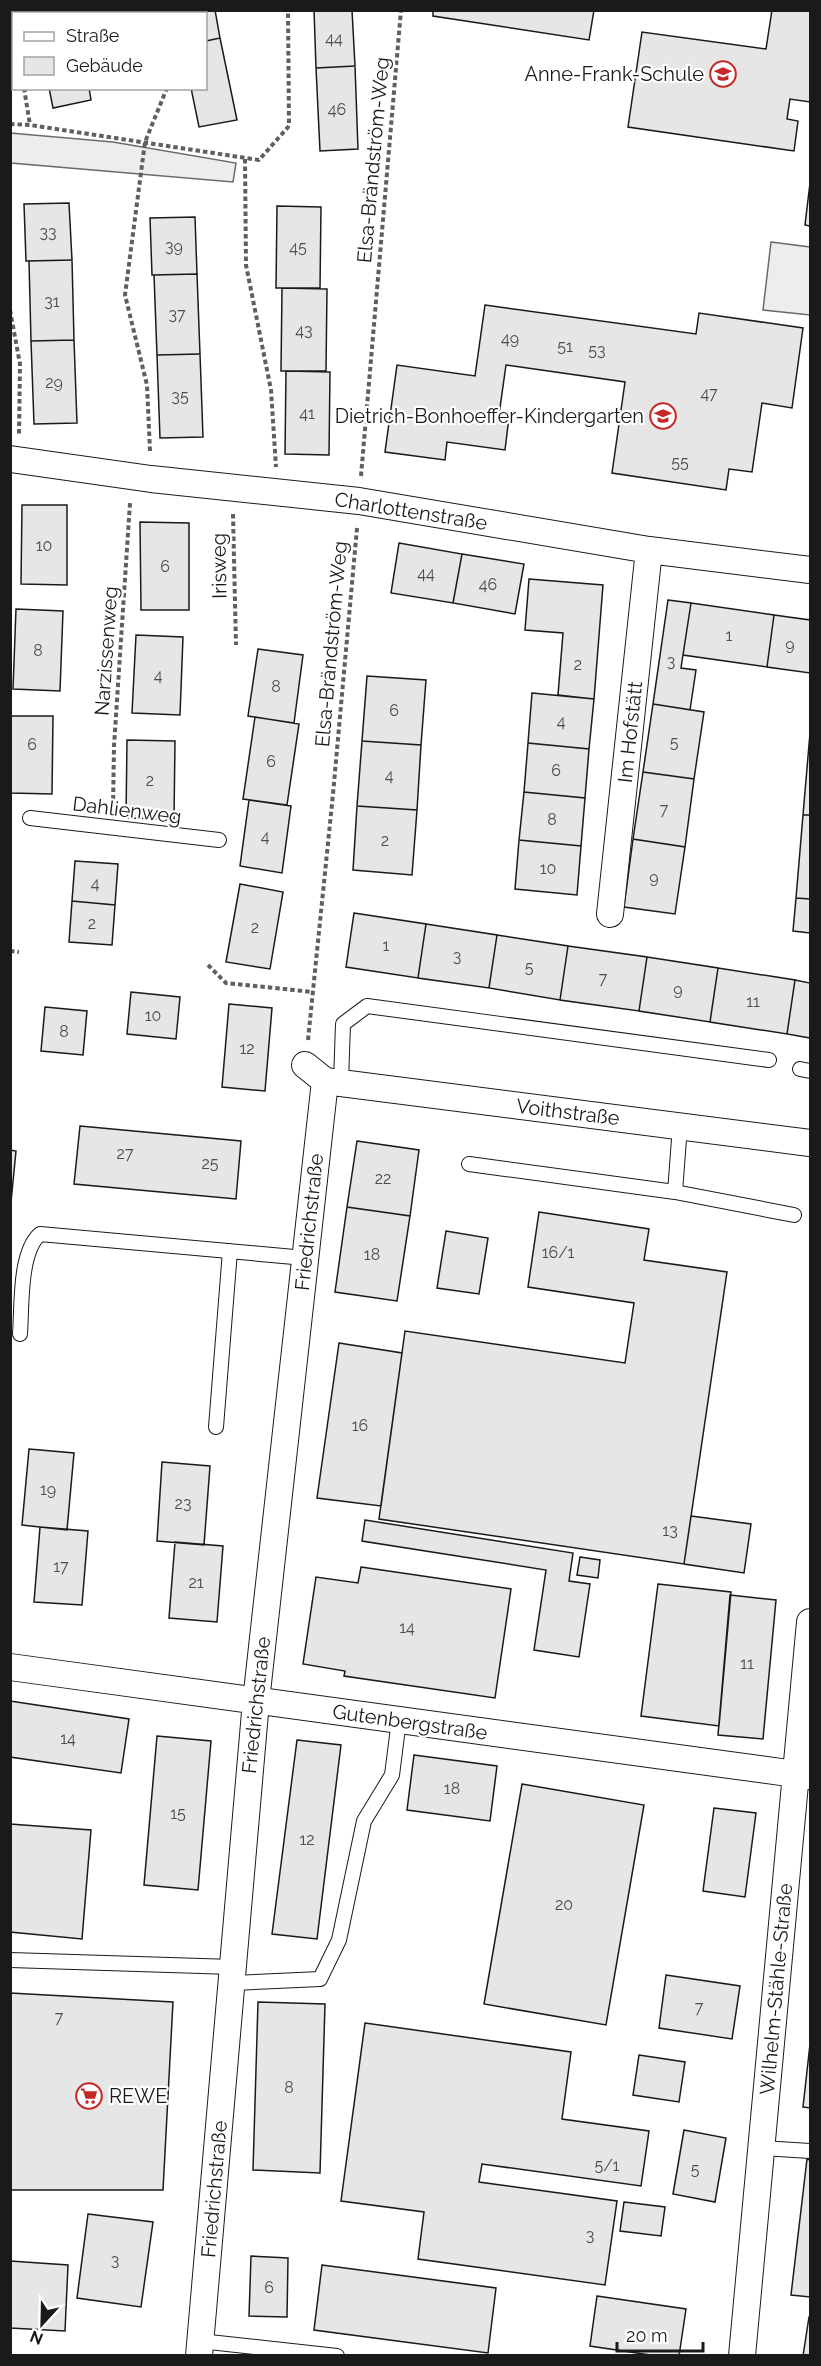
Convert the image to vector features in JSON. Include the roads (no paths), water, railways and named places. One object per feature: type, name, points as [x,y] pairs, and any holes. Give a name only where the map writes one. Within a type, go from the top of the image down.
[{"type":"street","name":"Charlottenstraße","points":[[15,459],[141,477],[359,501],[649,550],[810,570]]},
{"type":"street","name":"Im Hofstätt","points":[[610,915],[649,550]]},
{"type":"street","name":"Voithstraße","points":[[324,1076],[810,1143]]},
{"type":"street","name":"Friedrichstraße","points":[[200,2348],[256,1701],[324,1076]]},
{"type":"street","name":"Wilhelm-Stähle-Straße","points":[[742,2355],[803,1774],[810,1622]]},
{"type":"street","name":"Gutenbergstraße","points":[[10,1667],[803,1774]]},
{"type":"lane","name":"Dahlienweg","points":[[30,818],[219,840]]},
{"type":"lane","points":[[324,1076],[343,1024],[368,1006],[769,1060]]},
{"type":"lane","points":[[675,1192],[680,1126]]},
{"type":"lane","points":[[469,1164],[675,1192],[794,1215]]},
{"type":"lane","points":[[20,1334],[26,1260],[33,1240],[40,1234],[305,1258]]},
{"type":"lane","points":[[216,1426],[230,1251]]},
{"type":"lane","points":[[10,1960],[320,1979],[339,1940],[364,1821],[392,1775],[399,1720]]},
{"type":"lane","points":[[762,2148],[810,2151]]},
{"type":"lane","points":[[200,2348],[337,2355]]},
{"type":"place","name":"Anne-Frank-Schule","points":[[723,74]]},
{"type":"place","name":"Dietrich-Bonhoeffer-Kindergarten","points":[[663,416]]},
{"type":"place","name":"REWE","points":[[89,2096]]}]
